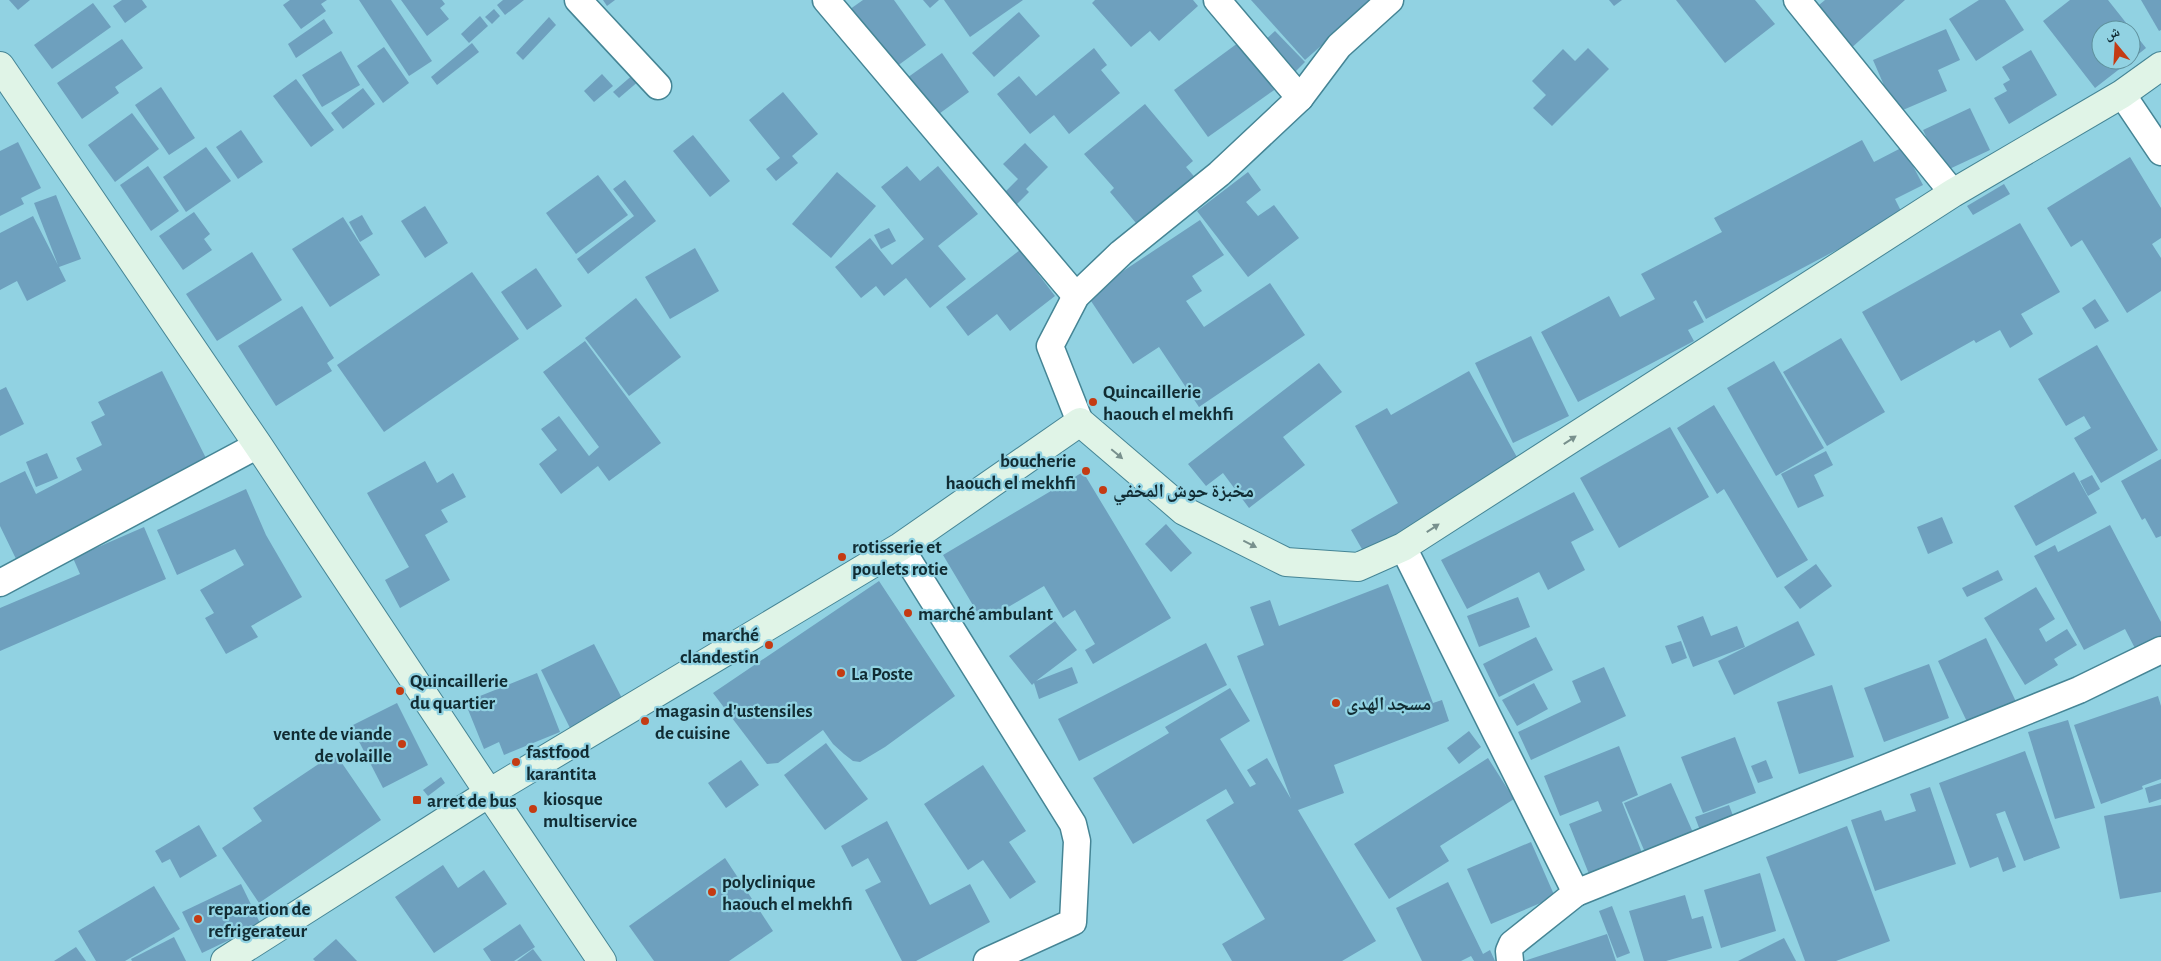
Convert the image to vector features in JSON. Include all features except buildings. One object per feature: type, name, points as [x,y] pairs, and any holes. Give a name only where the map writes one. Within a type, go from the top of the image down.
[{"type":"street","points":[[578,0],[658,86]]},
{"type":"street","points":[[826,0],[1076,296]]},
{"type":"street","points":[[1217,0],[1300,98]]},
{"type":"street","points":[[1798,0],[1953,193]]},
{"type":"street","points":[[1388,1],[1339,46],[1300,98],[1219,174],[1122,253],[1076,296],[1050,346],[1080,422],[1184,511],[1286,562],[1358,567],[1403,547],[1953,193],[2122,94],[2161,66]]},
{"type":"street","points":[[0,66],[258,445],[602,961]]},
{"type":"street","points":[[2122,94],[2161,152]]},
{"type":"street","points":[[225,961],[489,793],[900,546],[1080,422]]},
{"type":"street","points":[[0,583],[258,445]]},
{"type":"street","points":[[900,546],[1073,824],[1077,841],[1073,922],[987,961]]},
{"type":"street","points":[[1403,547],[1576,893]]},
{"type":"street","points":[[1510,961],[1509,951],[1512,944],[1576,893],[2079,690],[2161,650]]},
{"type":"place","name":"Quincaillerie haouch el mekhfi","points":[[1093,402]]},
{"type":"place","name":"boucherie haouch el mekhfi","points":[[1086,471]]},
{"type":"place","name":"مخبزة حوش المخفي","points":[[1103,490]]},
{"type":"place","name":"rotisserie et poulets rotie","points":[[842,557]]},
{"type":"place","name":"marché ambulant","points":[[908,613]]},
{"type":"place","name":"marché clandestin","points":[[769,645]]},
{"type":"place","name":"La Poste","points":[[841,673]]},
{"type":"place","name":"Quincaillerie du quartier","points":[[400,691]]},
{"type":"place","name":"مسجد الهدى","points":[[1336,703]]},
{"type":"place","name":"magasin d'ustensiles de cuisine","points":[[645,721]]},
{"type":"place","name":"vente de viande de volaille","points":[[402,744]]},
{"type":"place","name":"fastfood karantita","points":[[516,762]]},
{"type":"place","name":"arret de bus","points":[[417,800]]},
{"type":"place","name":"kiosque multiservice","points":[[533,809]]},
{"type":"place","name":"polyclinique haouch el mekhfi","points":[[712,892]]},
{"type":"place","name":"reparation de refrigerateur","points":[[198,919]]}]
